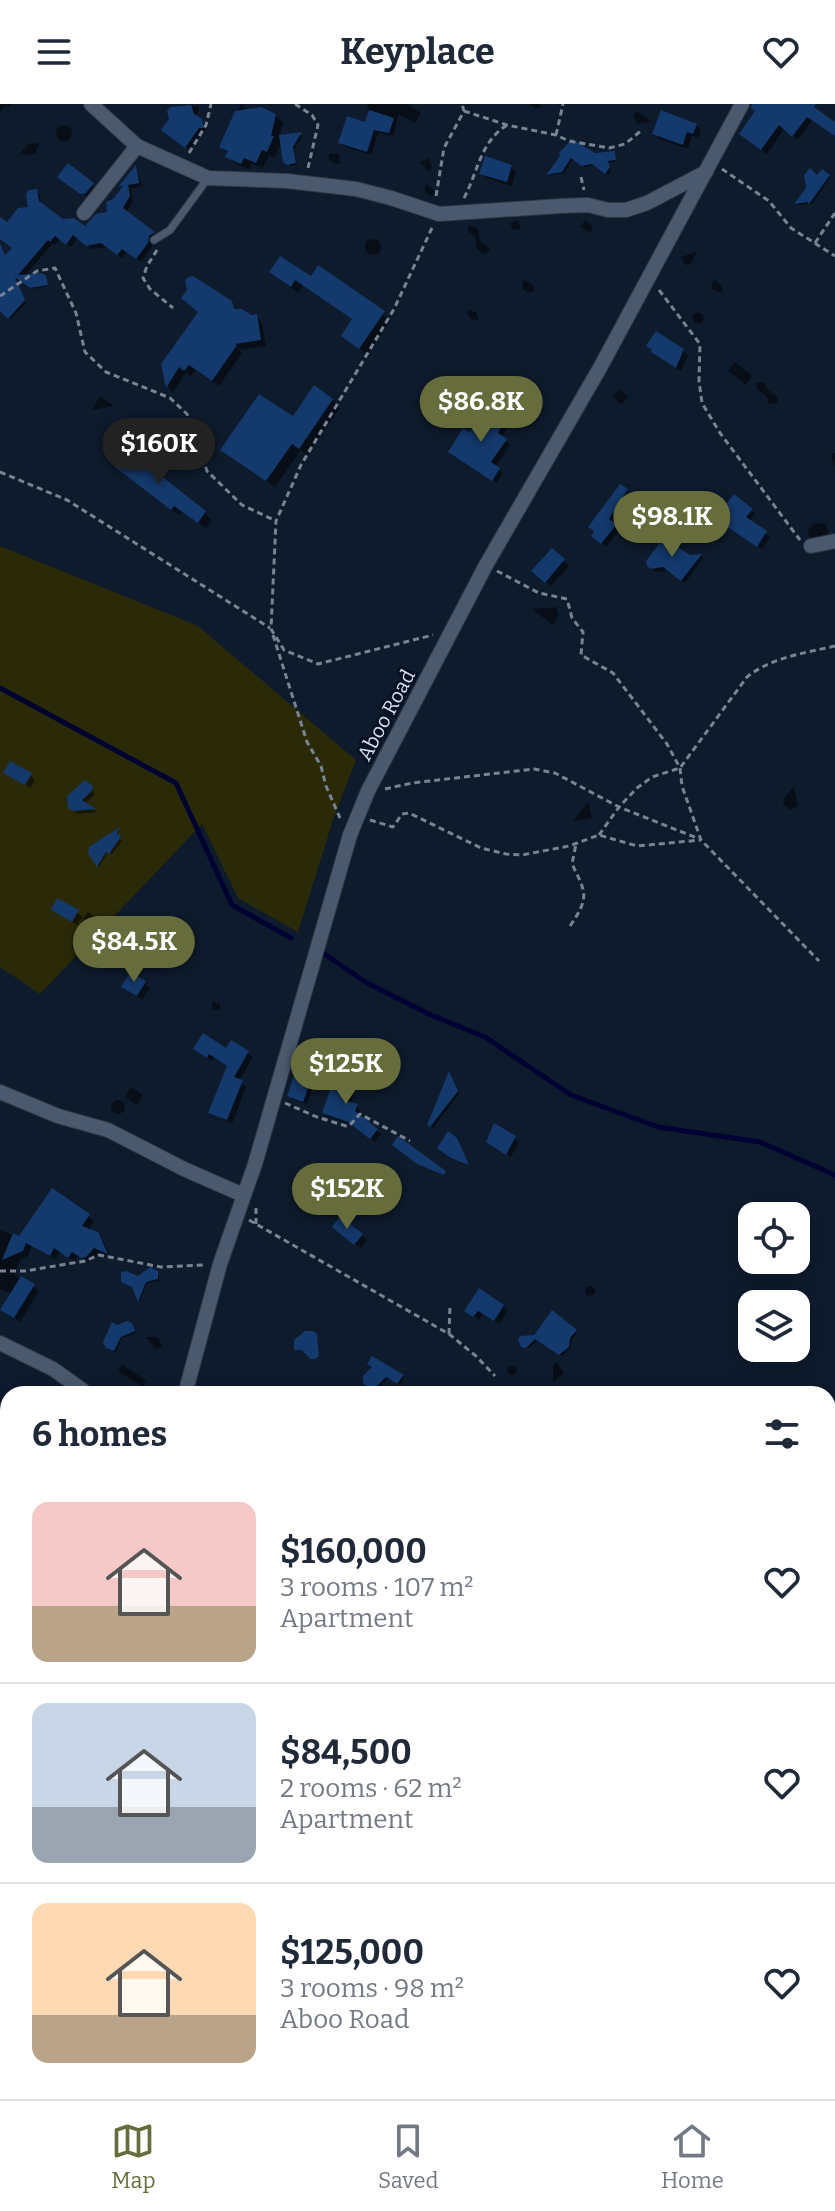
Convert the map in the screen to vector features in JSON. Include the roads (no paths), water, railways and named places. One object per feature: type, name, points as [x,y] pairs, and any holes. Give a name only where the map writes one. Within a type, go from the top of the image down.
[{"type":"street","points":[[91,104],[137,146],[208,178],[356,189],[436,213],[588,205],[626,210],[647,203],[709,167]]},
{"type":"street","name":"Aboo Road","points":[[187,1386],[220,1264],[255,1164],[350,835],[368,791],[486,565],[649,279],[742,104]]},
{"type":"street","points":[[84,213],[137,146]]},
{"type":"street","points":[[811,546],[835,541]]},
{"type":"street","points":[[0,1092],[58,1116],[108,1130],[243,1195]]},
{"type":"street","points":[[0,1343],[53,1369],[77,1386]]},
{"type":"lane","points":[[154,240],[170,230],[208,178]]},
{"type":"waterway","points":[[0,688],[176,783],[232,905],[291,938]]},
{"type":"waterway","points":[[323,953],[367,983],[431,1015],[485,1037],[571,1095],[658,1127],[760,1142],[835,1175]]}]
